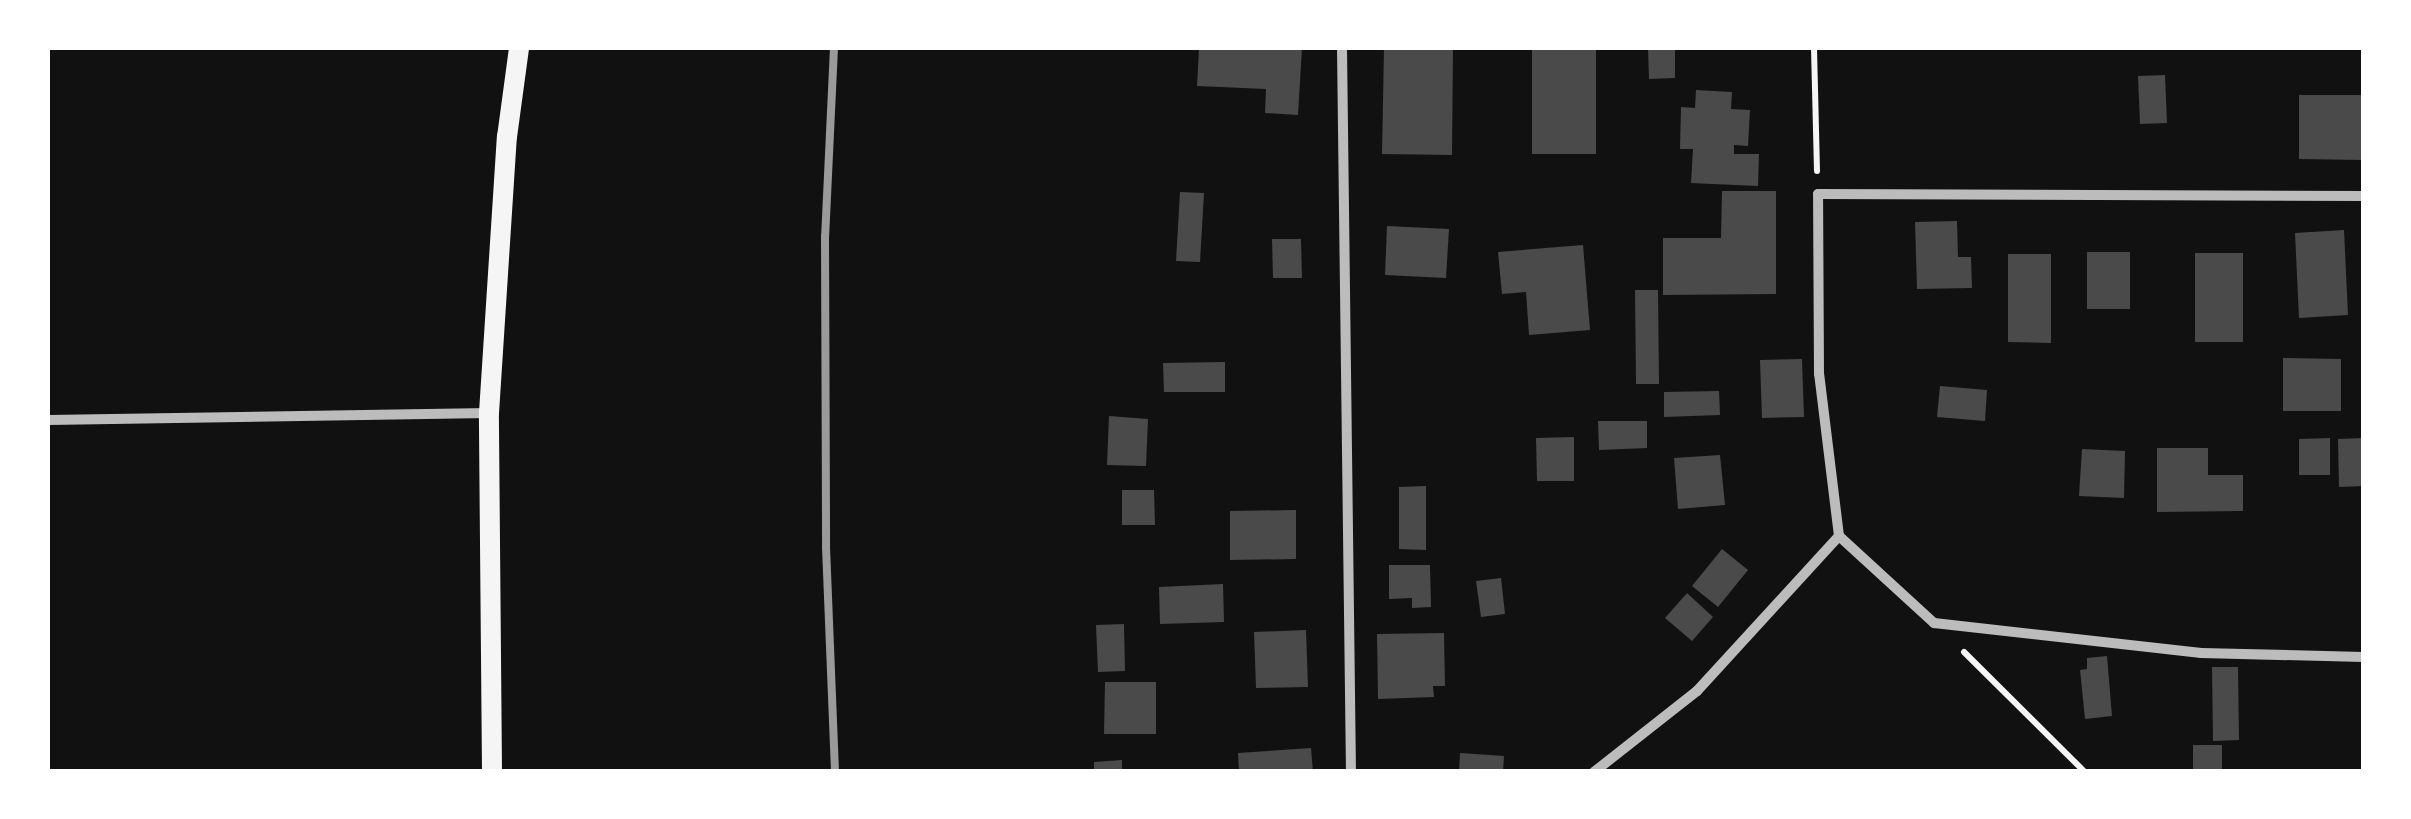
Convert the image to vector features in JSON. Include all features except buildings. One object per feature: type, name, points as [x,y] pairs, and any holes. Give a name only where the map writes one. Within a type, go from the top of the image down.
[{"type":"main road","points":[[492,772],[489,413],[507,137],[518,48]]},
{"type":"street","points":[[1342,48],[1351,772]]},
{"type":"street","points":[[2364,196],[1818,194],[1819,374],[1839,536],[1934,623],[2201,653],[2364,657]]},
{"type":"street","points":[[48,420],[489,413]]},
{"type":"street","points":[[1594,772],[1697,690],[1839,536]]},
{"type":"path","points":[[1814,48],[1818,194]]},
{"type":"path","points":[[1934,623],[2085,772]]},
{"type":"railway","points":[[834,48],[825,236],[826,547],[835,772]]}]
